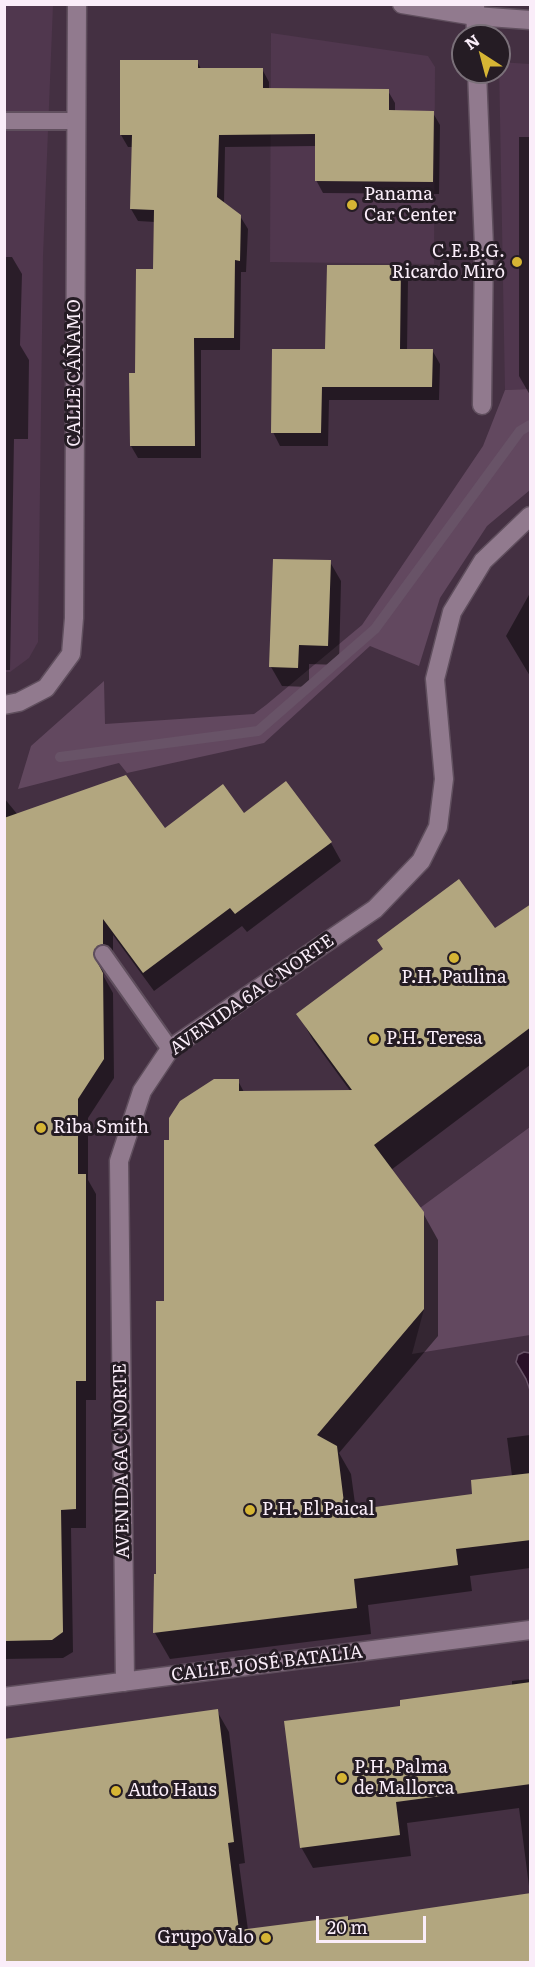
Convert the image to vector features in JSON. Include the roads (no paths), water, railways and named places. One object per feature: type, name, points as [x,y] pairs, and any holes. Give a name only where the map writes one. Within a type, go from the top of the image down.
[{"type":"street","name":"CALLE CÁÑAMO","points":[[4,705],[19,702],[46,688],[71,654],[74,609],[78,4]]},
{"type":"street","points":[[402,4],[475,10],[531,20]]},
{"type":"street","points":[[477,84],[484,247],[482,405]]},
{"type":"street","name":"AVENIDA 6A C NORTE","points":[[125,1682],[119,1161],[142,1091],[170,1049],[375,909],[421,861],[438,827],[444,779],[435,679],[452,612],[483,561],[531,516]]},
{"type":"street","name":"CALLE JOSÉ BATALIA","points":[[4,1697],[531,1630]]},
{"type":"lane","points":[[4,121],[76,121]]},
{"type":"lane","points":[[103,954],[170,1049]]},
{"type":"waterway","points":[[60,757],[258,731],[375,629],[520,431],[530,425]]},
{"type":"place","name":"Panama Car Center","points":[[352,205]]},
{"type":"place","name":"C.E.B.G. Ricardo Miró","points":[[517,262]]},
{"type":"place","name":"P.H. Paulina","points":[[454,958]]},
{"type":"place","name":"P.H. Teresa","points":[[374,1039]]},
{"type":"place","name":"Riba Smith","points":[[41,1128]]},
{"type":"place","name":"P.H. El Paical","points":[[250,1510]]},
{"type":"place","name":"P.H. Palma de Mallorca","points":[[342,1778]]},
{"type":"place","name":"Auto Haus","points":[[116,1791]]},
{"type":"place","name":"Grupo Valo","points":[[266,1938]]}]
